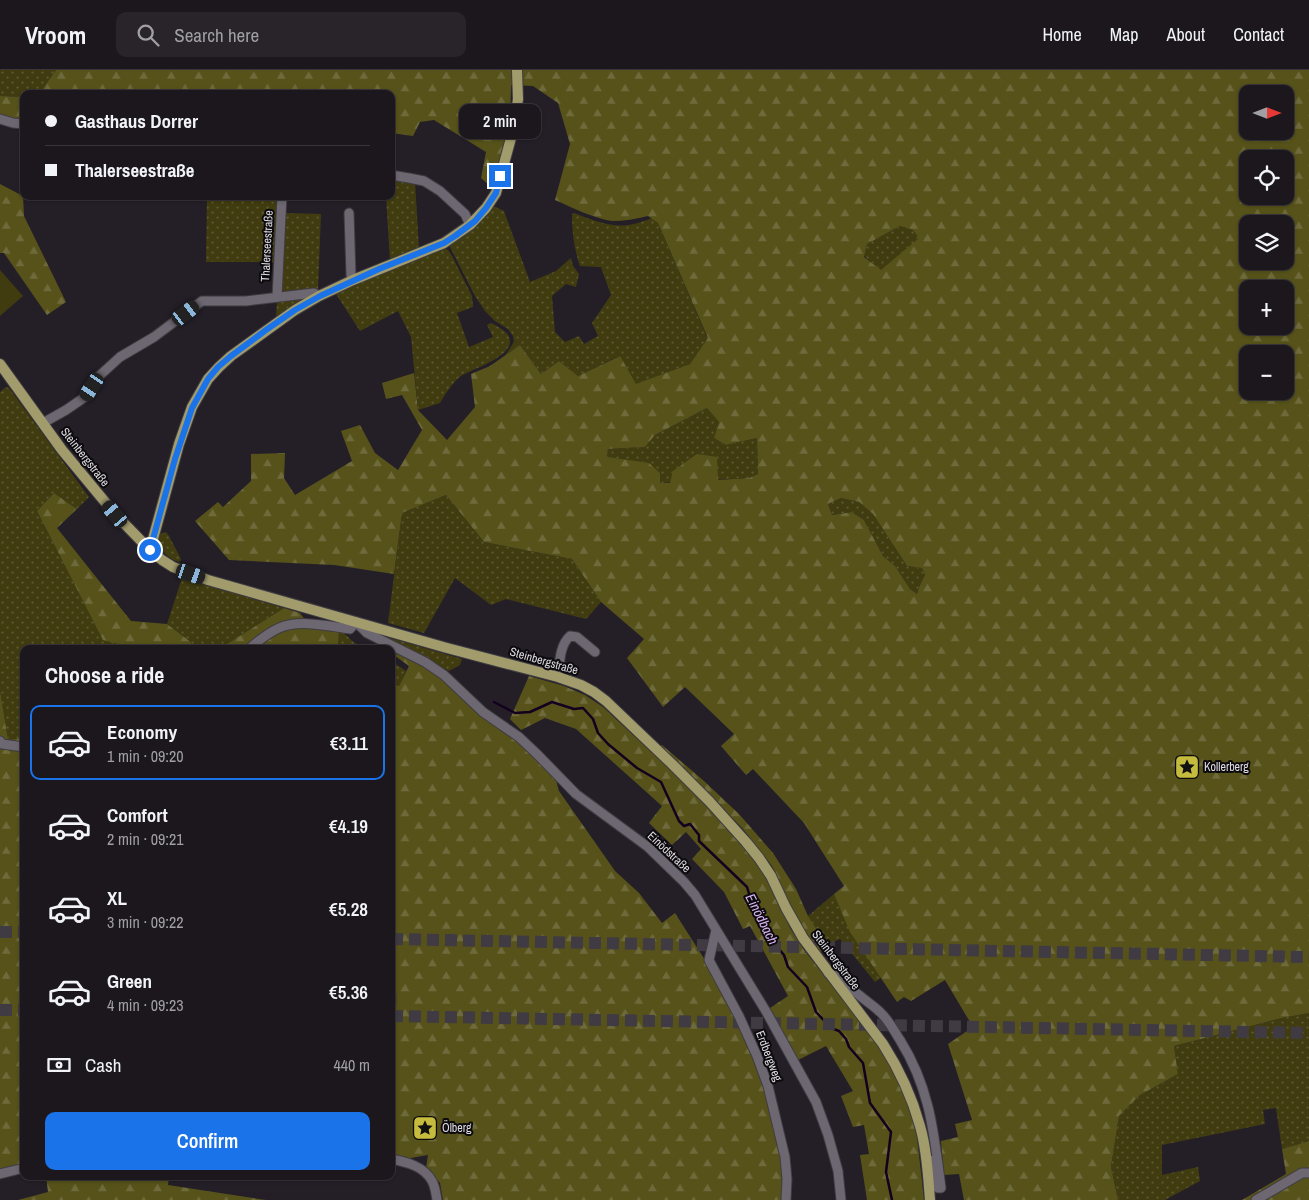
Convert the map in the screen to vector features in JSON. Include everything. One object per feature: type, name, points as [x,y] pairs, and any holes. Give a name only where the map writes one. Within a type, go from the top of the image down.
[{"type":"main road","name":"Thalerseestraße","points":[[150,550],[179,444],[192,408],[208,379],[218,367],[292,312],[353,280],[444,243],[470,225],[486,208],[496,193],[514,127],[518,99],[517,70]]},
{"type":"main road","name":"Steinbergstraße","points":[[0,364],[62,450],[115,514],[150,550],[173,567],[199,577],[356,622],[558,677],[581,685],[606,701],[710,802],[759,858],[803,938],[865,1019],[892,1059],[907,1091],[920,1127],[930,1200]]},
{"type":"street","points":[[0,119],[20,124]]},
{"type":"street","points":[[395,176],[424,182],[440,191],[465,214],[470,225]]},
{"type":"street","name":"Thalerseestraße","points":[[277,297],[282,200]]},
{"type":"street","points":[[349,214],[351,275],[353,280]]},
{"type":"street","name":"Thalerseestraße","points":[[43,423],[85,397],[98,376],[120,357],[154,337],[202,301],[246,301],[314,293],[320,296]]},
{"type":"street","points":[[254,645],[280,628],[312,624],[350,629],[356,622]]},
{"type":"street","name":"Einödstraße","points":[[356,622],[366,633],[390,645]]},
{"type":"street","points":[[558,677],[561,649],[570,636],[577,637],[595,652]]},
{"type":"street","name":"Einödstraße","points":[[395,647],[444,674],[483,712],[537,754],[576,794],[648,847],[695,895],[766,1013],[816,1102],[838,1171],[841,1200]]},
{"type":"street","points":[[0,741],[2,744],[20,747]]},
{"type":"street","name":"Erdbergweg","points":[[716,930],[709,960],[739,1016],[768,1086],[785,1157],[786,1200]]},
{"type":"street","points":[[828,973],[834,971],[858,995],[880,1012],[890,1023],[910,1056],[920,1078],[929,1108],[935,1135],[941,1188],[938,1188],[930,1160],[925,1160]]},
{"type":"street","points":[[395,1160],[412,1164],[422,1169],[432,1180],[437,1200]]},
{"type":"street","points":[[0,1174],[20,1169]]},
{"type":"street","points":[[1256,1200],[1302,1173],[1309,1173]]},
{"type":"shaded area","points":[[0,70],[56,70],[42,90],[20,90],[20,97],[0,96]]},
{"type":"shaded area","points":[[395,178],[415,181],[419,249],[390,261],[386,200],[395,200]]},
{"type":"shaded area","points":[[207,200],[280,200],[276,262],[206,262]]},
{"type":"shaded area","points":[[491,205],[504,211],[530,282],[556,271],[571,258],[573,266],[579,274],[576,287],[566,284],[552,296],[555,332],[565,342],[579,336],[584,344],[598,336],[592,323],[611,295],[601,267],[580,266],[573,234],[572,214],[574,213],[621,226],[631,225],[652,218],[658,223],[708,339],[690,364],[636,385],[619,356],[578,376],[559,361],[541,374],[520,345],[505,356],[514,342],[513,336],[508,329],[495,321],[485,311],[475,296],[450,247],[451,244],[473,227]]},
{"type":"shaded area","points":[[284,213],[321,214],[318,290],[285,294],[280,292]]},
{"type":"shaded area","points":[[900,226],[913,230],[920,238],[881,271],[864,256],[867,244]]},
{"type":"shaded area","points":[[443,248],[448,250],[452,256],[472,296],[473,307],[457,313],[469,347],[493,337],[487,325],[491,323],[506,333],[510,344],[500,356],[461,376],[452,385],[440,403],[418,410],[411,337],[398,311],[360,331],[336,294]]},
{"type":"shaded area","points":[[0,270],[23,296],[0,316]]},
{"type":"shaded area","points":[[310,295],[276,318],[277,300]]},
{"type":"shaded area","points":[[6,387],[9,388],[89,497],[77,509],[54,493],[37,511],[103,639],[123,645],[20,645],[20,739],[8,741],[0,690],[0,392]]},
{"type":"shaded area","points":[[707,408],[719,422],[714,438],[726,445],[757,438],[758,474],[749,478],[660,483],[607,458],[608,449],[645,447],[655,435]]},
{"type":"shaded area","points":[[446,495],[484,542],[572,559],[601,602],[586,619],[506,599],[491,605],[455,578],[424,633],[388,623],[402,513]]},
{"type":"shaded area","points":[[841,498],[859,502],[873,514],[907,566],[922,568],[925,575],[917,594],[910,589],[895,566],[883,556],[864,520],[852,512],[832,515],[828,504]]},
{"type":"shaded area","points":[[166,532],[181,559],[180,562],[175,561],[161,548],[159,543],[160,534]]},
{"type":"shaded area","points":[[182,578],[284,608],[225,645],[190,645],[192,643],[167,624]]},
{"type":"shaded area","points":[[339,630],[355,643],[364,645],[338,645]]},
{"type":"shaded area","points":[[380,635],[462,659],[460,665],[449,671]]},
{"type":"shaded area","points":[[395,664],[406,671],[399,686],[395,684]]},
{"type":"shaded area","points":[[834,894],[881,978],[875,982],[840,939],[827,945],[808,916]]},
{"type":"shaded area","points":[[1309,1013],[1309,1141],[1282,1149],[1276,1108],[1263,1110],[1265,1124],[1162,1145],[1162,1175],[1198,1167],[1200,1181],[1165,1200],[1118,1200],[1111,1167],[1119,1116],[1140,1095],[1178,1074],[1174,1046],[1282,1018]]},
{"type":"green space","points":[[56,70],[1309,70],[1309,1013],[1282,1018],[1174,1046],[1178,1074],[1140,1095],[1119,1116],[1111,1167],[1118,1200],[964,1200],[959,1174],[944,1175],[941,1141],[958,1137],[955,1124],[972,1120],[948,1044],[973,1027],[945,980],[911,1001],[904,997],[897,1002],[850,932],[834,894],[844,886],[804,823],[753,769],[746,775],[721,746],[734,734],[685,687],[663,707],[627,658],[644,639],[601,602],[572,559],[484,542],[446,495],[402,513],[394,574],[334,565],[229,560],[195,521],[218,502],[223,507],[251,481],[251,454],[285,453],[284,478],[295,495],[352,461],[341,431],[360,425],[375,453],[398,470],[422,430],[402,395],[386,399],[382,383],[414,373],[418,410],[447,440],[475,407],[471,374],[490,366],[520,345],[541,374],[559,361],[578,376],[620,356],[636,384],[690,364],[708,338],[658,223],[648,216],[621,221],[605,220],[555,200],[570,144],[558,103],[533,86],[511,85],[510,125],[494,186],[489,185],[481,178],[486,152],[434,120],[420,122],[413,136],[395,134],[395,90],[42,90]],"holes":[[[900,226],[913,230],[919,238],[881,270],[864,257],[867,244]],[[707,408],[719,422],[714,438],[726,445],[757,438],[758,474],[749,478],[718,480],[717,457],[697,454],[673,471],[670,483],[660,483],[660,473],[649,463],[607,457],[608,449],[645,447],[655,435]],[[841,498],[859,502],[873,514],[907,566],[922,568],[925,575],[917,594],[910,589],[895,566],[883,556],[864,520],[852,512],[832,515],[828,504]]]},
{"type":"green space","points":[[0,96],[20,97],[20,120],[0,117]]},
{"type":"green space","points":[[0,184],[20,194],[20,200],[23,200],[24,216],[66,302],[47,315],[4,253],[0,253]]},
{"type":"green space","points":[[54,493],[77,509],[57,528],[131,621],[167,624],[192,643],[190,645],[122,645],[103,640],[37,511]]},
{"type":"green space","points":[[284,608],[300,613],[311,628],[339,630],[338,645],[225,645]]},
{"type":"green space","points":[[370,639],[384,645],[378,645]]},
{"type":"green space","points":[[395,650],[441,676],[534,755],[556,780],[559,791],[615,871],[639,893],[662,923],[675,913],[705,960],[737,1018],[765,1086],[780,1147],[784,1183],[783,1200],[443,1200],[440,1183],[426,1168],[428,1155],[405,1159],[395,1156],[395,684],[399,686],[409,666],[395,656]]},
{"type":"green space","points":[[529,676],[564,686],[585,695],[603,707],[692,790],[735,836],[757,864],[771,885],[790,928],[804,950],[864,1025],[885,1056],[902,1089],[917,1137],[924,1200],[867,1200],[860,1155],[869,1154],[864,1125],[853,1127],[841,1096],[853,1091],[826,1046],[796,1061],[767,1010],[788,996],[750,926],[743,929],[724,892],[692,859],[701,849],[686,832],[672,845],[649,823],[662,806],[576,729],[545,718],[521,730],[510,719]]},
{"type":"green space","points":[[0,690],[8,740],[20,738],[20,1166],[0,1172]]},
{"type":"green space","points":[[662,745],[739,814],[773,853],[796,889],[808,916],[827,945],[820,953],[787,900],[772,866],[743,829],[660,746]]},
{"type":"green space","points":[[1309,1141],[1309,1200],[1242,1200],[1286,1174],[1282,1149]]},
{"type":"green space","points":[[46,1180],[169,1180],[168,1185],[266,1200],[18,1200],[48,1192]]},
{"type":"waterway","name":"Einödbach","points":[[494,702],[515,713],[530,712],[552,702],[574,709],[583,708],[593,719],[598,733],[608,744],[637,768],[661,782],[679,821],[684,826],[690,824],[699,835],[699,841],[747,887],[751,900],[758,906],[760,921],[784,955],[788,967],[807,987],[816,1012],[831,1028],[839,1031],[846,1039],[849,1047],[863,1063],[870,1103],[891,1132],[886,1172],[892,1200]]},
{"type":"tunnel","points":[[0,932],[20,932]]},
{"type":"tunnel","points":[[395,939],[1309,957]]},
{"type":"tunnel","points":[[0,1010],[20,1010]]},
{"type":"tunnel","points":[[395,1016],[1309,1033]]},
{"type":"place","name":"Kollerberg","points":[[1187,767]]},
{"type":"place","name":"Ölberg","points":[[425,1128]]},
{"type":"route","points":[[150,550],[179,444],[192,408],[208,379],[218,367],[266,330],[320,296],[379,269],[444,243],[455,236],[475,221],[486,208],[496,193],[500,176]]}]
